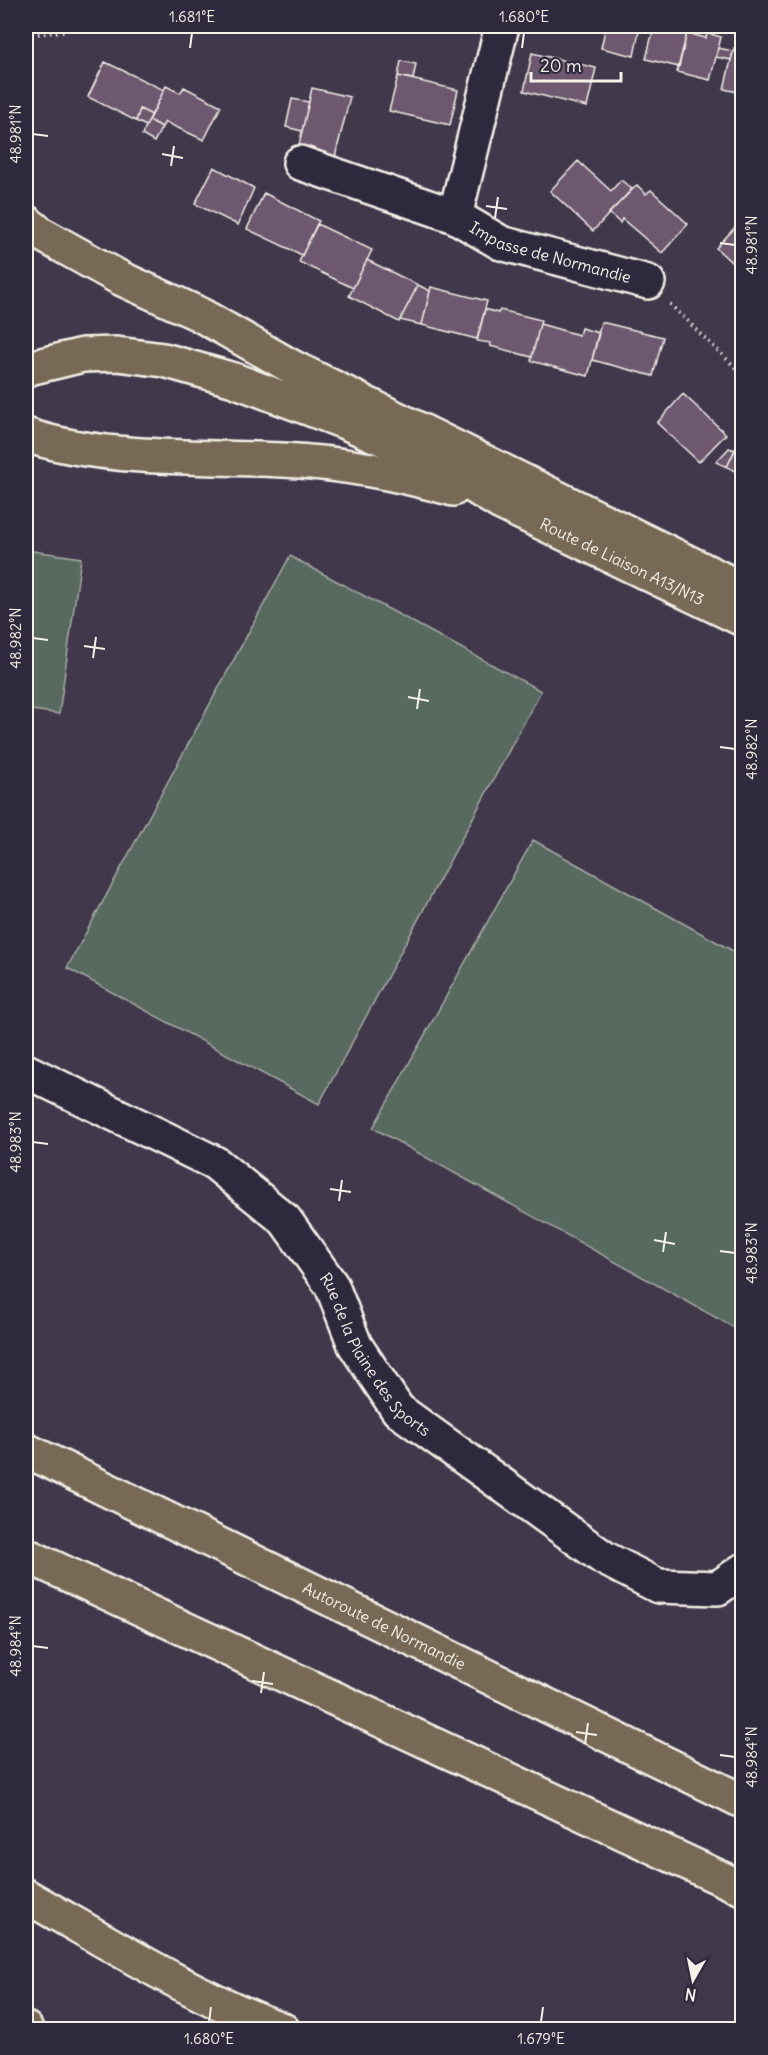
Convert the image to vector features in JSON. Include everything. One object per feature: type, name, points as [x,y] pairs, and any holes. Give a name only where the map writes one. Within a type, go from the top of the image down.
[{"type":"main road","points":[[26,222],[41,234],[120,278],[199,314],[292,367],[742,589]]},
{"type":"main road","points":[[27,369],[83,355],[117,354],[164,360],[188,366],[281,397],[355,426],[404,448],[501,503]]},
{"type":"main road","points":[[26,435],[49,443],[118,453],[287,460],[358,466],[417,479],[501,503]]},
{"type":"main road","name":"Route de Liaison A13/N13","points":[[501,503],[742,619]]},
{"type":"main road","name":"Autoroute de Normandie","points":[[26,1450],[742,1801]]},
{"type":"main road","points":[[26,1555],[742,1888]]},
{"type":"main road","points":[[26,1896],[176,1979],[283,2030]]},
{"type":"street","name":"Impasse de Normandie","points":[[455,216],[502,26]]},
{"type":"street","name":"Impasse de Normandie","points":[[300,163],[455,216],[501,243],[648,282]]},
{"type":"street","name":"Rue de la Plaine des Sports","points":[[26,1071],[214,1163],[285,1220],[332,1286],[355,1345],[398,1410],[604,1558],[658,1586],[718,1588],[742,1571]]},
{"type":"path","points":[[26,35],[64,31],[78,26]]},
{"type":"path","points":[[648,282],[742,374]]},
{"type":"green space","points":[[26,550],[81,558],[59,714],[26,709]]},
{"type":"green space","points":[[290,556],[541,691],[319,1104],[67,968]]},
{"type":"green space","points":[[533,840],[742,956],[742,1332],[373,1128]]},
{"type":"building","points":[[606,26],[640,26],[634,56],[601,48]]},
{"type":"building","points":[[654,26],[688,28],[679,67],[646,59]]},
{"type":"building","points":[[687,33],[706,38],[707,33],[721,37],[710,80],[677,72]]},
{"type":"building","points":[[718,48],[733,51],[731,60],[716,57]]},
{"type":"building","points":[[734,48],[742,50],[742,93],[724,89]]},
{"type":"building","points":[[532,53],[596,68],[587,107],[524,91]]},
{"type":"building","points":[[401,61],[416,64],[413,79],[398,76]]},
{"type":"building","points":[[105,62],[164,90],[152,115],[140,109],[136,121],[88,97]]},
{"type":"building","points":[[398,76],[458,90],[450,125],[389,111]]},
{"type":"building","points":[[166,86],[180,93],[184,87],[221,106],[204,140],[165,122],[162,127],[149,120]]},
{"type":"building","points":[[312,88],[350,97],[335,157],[298,149]]},
{"type":"building","points":[[292,99],[309,102],[302,131],[286,127]]},
{"type":"building","points":[[140,109],[152,115],[146,126],[136,121]]},
{"type":"building","points":[[149,120],[162,127],[154,142],[142,135]]},
{"type":"building","points":[[578,161],[611,191],[621,180],[632,189],[593,231],[550,191]]},
{"type":"building","points":[[214,167],[254,188],[238,225],[195,204]]},
{"type":"building","points":[[637,185],[646,194],[651,190],[688,224],[662,253],[622,219],[620,223],[609,213]]},
{"type":"building","points":[[264,193],[319,221],[302,255],[247,229]]},
{"type":"building","points":[[742,220],[742,272],[716,248]]},
{"type":"building","points":[[317,224],[372,250],[353,288],[299,262]]},
{"type":"building","points":[[367,260],[418,285],[399,322],[349,296]]},
{"type":"building","points":[[418,285],[430,291],[422,325],[400,320]]},
{"type":"building","points":[[431,287],[487,301],[477,339],[422,325]]},
{"type":"building","points":[[485,309],[498,313],[500,310],[541,320],[532,357],[490,346],[491,343],[477,341]]},
{"type":"building","points":[[601,322],[663,337],[653,376],[592,360]]},
{"type":"building","points":[[540,324],[579,335],[581,328],[599,333],[588,376],[531,361]]},
{"type":"building","points":[[683,394],[726,434],[699,462],[657,423]]},
{"type":"building","points":[[742,434],[742,474],[727,467]]},
{"type":"building","points":[[729,448],[735,450],[727,467],[716,462]]}]
